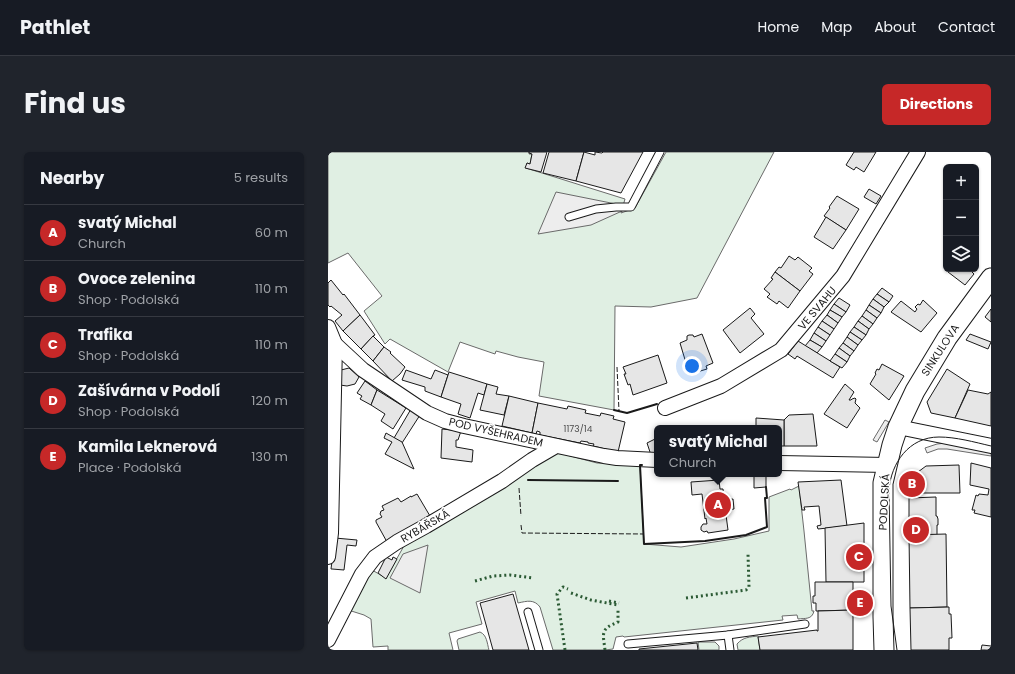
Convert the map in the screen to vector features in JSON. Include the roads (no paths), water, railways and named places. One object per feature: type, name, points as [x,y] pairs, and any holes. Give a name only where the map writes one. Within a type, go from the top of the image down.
[{"type":"street","name":"VE SVAHU","points":[[665,408],[720,386],[781,350],[843,276],[918,152]]},
{"type":"street","name":"SINKULOVA","points":[[898,427],[915,391],[947,338],[991,278]]},
{"type":"street","points":[[328,328],[335,344],[331,533],[328,558]]},
{"type":"street","name":"POD VYŠEHRADEM","points":[[335,344],[363,370],[427,412],[445,420],[464,426],[617,458],[654,460]]},
{"type":"street","points":[[898,427],[991,446]]},
{"type":"street","name":"PODOLSKÁ","points":[[884,650],[883,482],[898,427]]},
{"type":"street","name":"RYBÁŘSKÁ","points":[[328,640],[362,574],[375,557],[397,542],[502,481],[532,460],[556,446]]},
{"type":"street","points":[[782,464],[887,465]]},
{"type":"lane","points":[[569,217],[596,209],[631,207],[660,152]]},
{"type":"lane","points":[[528,612],[539,650]]},
{"type":"lane","points":[[628,644],[728,635],[805,624]]},
{"type":"lane","points":[[728,635],[730,650]]},
{"type":"tram line","points":[[897,650],[891,606],[889,490],[893,470],[904,453],[919,441],[928,438],[952,438],[991,446]]},
{"type":"place","name":"Ovoce zelenina","points":[[912,484]]},
{"type":"place","name":"svatý Michal","points":[[718,505]]},
{"type":"place","name":"Zašívárna v Podolí","points":[[916,530]]},
{"type":"place","name":"Trafika","points":[[859,557]]},
{"type":"place","name":"Kamila Leknerová","points":[[860,603]]}]
